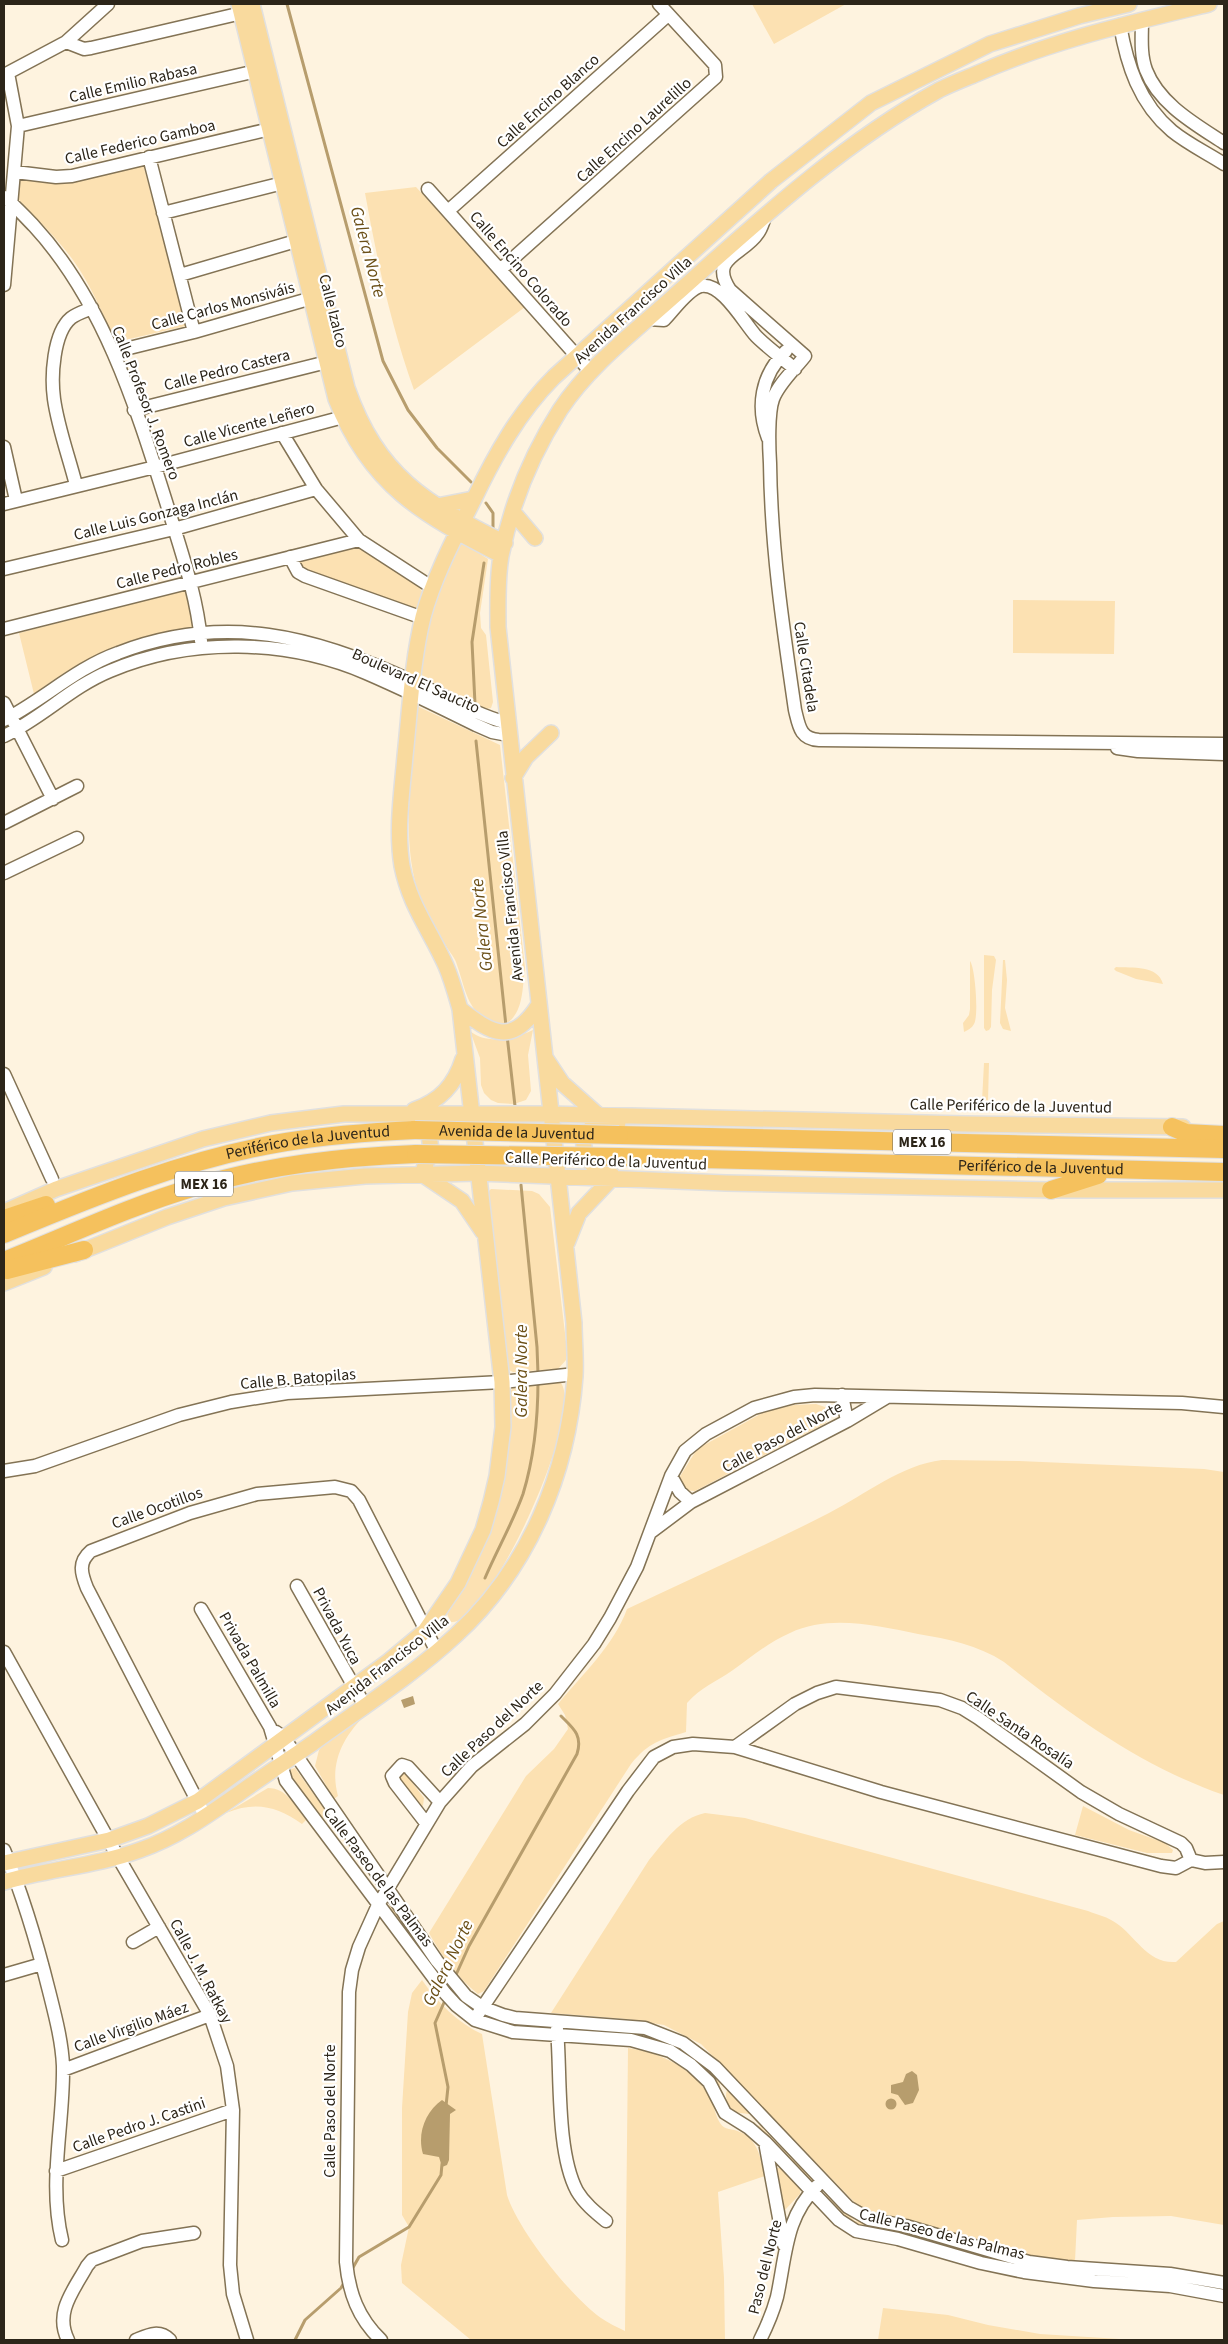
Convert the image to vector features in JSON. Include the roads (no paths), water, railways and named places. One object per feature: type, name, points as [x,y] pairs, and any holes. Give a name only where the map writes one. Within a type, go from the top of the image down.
[{"type":"highway","points":[[1172,1127],[1186,1132],[1224,1135]]},
{"type":"highway","name":"Avenida de la Juventud","points":[[415,1130],[619,1135]]},
{"type":"highway","name":"Periférico de la Juventud","points":[[4,1234],[96,1195],[210,1159],[286,1142],[350,1134],[415,1130]]},
{"type":"highway","name":"Periférico de la Juventud","points":[[619,1135],[1224,1149]]},
{"type":"highway","points":[[1070,1145],[1096,1139],[1224,1144]]},
{"type":"highway","name":"Avenida de la Juventud","points":[[416,1154],[619,1157]]},
{"type":"highway","name":"Periférico de la Juventud","points":[[4,1261],[132,1209],[226,1178],[322,1160],[416,1154]]},
{"type":"highway","name":"Periférico de la Juventud","points":[[619,1157],[1113,1171],[1224,1172]]},
{"type":"highway","points":[[1051,1190],[1113,1171]]},
{"type":"highway","points":[[1174,1171],[1224,1181]]},
{"type":"highway","points":[[4,1219],[47,1205],[96,1195]]},
{"type":"highway","points":[[4,1270],[84,1250]]},
{"type":"main road","points":[[1120,25],[1123,4]]},
{"type":"main road","name":"Avenida Francisco Villa","points":[[5,1858],[109,1840],[148,1826],[198,1801],[425,1631],[458,1583],[483,1530],[492,1502],[497,1476],[503,1426],[502,1382],[486,1235],[460,1009],[445,965],[416,910],[402,865],[400,838],[401,800],[412,688],[423,618],[433,588],[459,527],[522,412],[538,392],[771,181],[870,103],[990,44],[1123,4]]},
{"type":"main road","points":[[1140,4],[1142,20]]},
{"type":"main road","name":"Avenida Francisco Villa","points":[[10,1880],[118,1857],[171,1837],[206,1818],[365,1706],[457,1635],[489,1600],[506,1578],[532,1534],[555,1483],[571,1410],[575,1374],[574,1323],[498,627],[503,549],[513,512],[534,457],[560,410],[590,371],[648,319],[807,180],[874,131],[940,90],[1012,58],[1120,25],[1210,4]]},
{"type":"main road","name":"Calle Izalco","points":[[244,7],[256,71],[327,362],[371,465],[392,488],[413,505],[503,549]]},
{"type":"main road","name":"Calle Izalco","points":[[244,7],[347,388],[350,415],[384,461],[404,481],[437,506],[459,527]]},
{"type":"main road","points":[[437,506],[473,500]]},
{"type":"main road","points":[[513,512],[535,538]]},
{"type":"main road","points":[[513,778],[530,753],[551,733]]},
{"type":"main road","points":[[460,1009],[487,1029],[506,1031],[524,1025],[538,1006]]},
{"type":"main road","points":[[544,1054],[562,1083],[596,1114]]},
{"type":"main road","points":[[406,1113],[441,1097],[454,1082],[464,1055]]},
{"type":"main road","points":[[424,1113],[429,1124],[431,1150],[422,1174],[462,1201],[486,1235]]},
{"type":"main road","name":"Calle Periférico de la Juventud","points":[[4,1212],[56,1189],[142,1158],[232,1132],[300,1119],[344,1114],[596,1114],[1224,1128]]},
{"type":"main road","points":[[669,1181],[660,1177],[610,1175],[598,1171],[586,1156],[585,1139],[588,1131],[602,1123],[663,1125],[672,1123],[679,1117]]},
{"type":"main road","name":"Calle Periférico de la Juventud","points":[[4,1283],[199,1206],[253,1191],[342,1178],[478,1173],[669,1181],[1051,1190],[1224,1190]]},
{"type":"main road","points":[[565,1247],[579,1213],[612,1178]]},
{"type":"street","points":[[4,285],[8,200],[16,172],[18,126],[6,74],[66,42],[108,4]]},
{"type":"street","name":"Calle Encino Laurelillo","points":[[500,270],[714,80],[717,73],[715,65],[659,4]]},
{"type":"street","points":[[66,42],[84,48],[91,48],[244,7]]},
{"type":"street","name":"Calle Encino Blanco","points":[[448,211],[668,15]]},
{"type":"street","points":[[1142,20],[1142,52],[1146,70],[1153,85],[1170,105],[1224,142]]},
{"type":"street","points":[[1120,25],[1126,54],[1146,103],[1174,132],[1224,164]]},
{"type":"street","name":"Calle Emilio Rabasa","points":[[18,126],[256,71]]},
{"type":"street","name":"Calle Federico Gamboa","points":[[16,172],[56,177],[72,176],[270,129]]},
{"type":"street","points":[[149,157],[194,332]]},
{"type":"street","points":[[163,213],[283,183]]},
{"type":"street","name":"Calle Encino Colorado","points":[[428,189],[590,371]]},
{"type":"street","name":"Calle Profesor J. Romero","points":[[8,200],[47,240],[71,272],[92,308],[113,352],[155,467],[174,529],[190,583],[202,648]]},
{"type":"street","points":[[766,215],[758,233],[729,257],[723,270],[723,280],[730,290],[805,356],[773,399],[769,440]]},
{"type":"street","points":[[180,275],[296,241]]},
{"type":"street","points":[[648,319],[664,320],[700,286],[708,286],[716,289],[728,300],[756,336],[794,369]]},
{"type":"street","name":"Calle Carlos Monsiváis","points":[[113,352],[194,332],[312,298]]},
{"type":"street","points":[[76,485],[54,399],[54,370],[57,344],[64,325],[72,317],[92,308]]},
{"type":"street","points":[[749,326],[758,327],[768,336],[787,341]]},
{"type":"street","points":[[769,440],[762,423],[763,387],[787,341]]},
{"type":"street","name":"Calle Pedro Castera","points":[[134,410],[327,362]]},
{"type":"street","name":"Calle Vicente Leñero","points":[[10,502],[155,467],[350,415]]},
{"type":"street","points":[[282,433],[316,489],[359,540],[433,588]]},
{"type":"street","name":"Calle Citadela","points":[[769,440],[770,498],[775,572],[795,710],[801,732],[805,737],[819,740],[1224,744]]},
{"type":"street","points":[[4,447],[10,502]]},
{"type":"street","name":"Calle Luis Gonzaga Inclán","points":[[4,570],[174,529],[316,489]]},
{"type":"street","name":"Calle Pedro Robles","points":[[4,629],[359,540]]},
{"type":"street","points":[[290,557],[298,572],[305,576],[423,618]]},
{"type":"street","name":"Boulevard El Saucito","points":[[7,719],[77,673],[116,653],[149,642],[200,633],[241,632],[275,634],[305,640],[346,653],[412,688]]},
{"type":"street","name":"Boulevard El Saucito","points":[[4,736],[17,730],[79,687],[112,670],[151,656],[202,648],[244,646],[279,649],[322,658],[412,688],[475,712],[508,729]]},
{"type":"street","points":[[4,703],[7,719],[17,730],[53,799]]},
{"type":"street","name":"Calle Citadela","points":[[1085,744],[1138,752],[1224,754]]},
{"type":"street","points":[[4,823],[77,786]]},
{"type":"street","points":[[4,873],[77,838]]},
{"type":"street","points":[[4,1074],[49,1173]]},
{"type":"street","name":"Calle B. Batopilas","points":[[4,1471],[35,1466],[179,1415],[231,1402],[287,1393],[502,1382],[575,1374]]},
{"type":"street","points":[[842,1395],[847,1421]]},
{"type":"street","points":[[651,1532],[671,1476],[679,1460],[692,1444],[726,1422],[754,1408],[794,1397],[842,1395],[887,1398],[1182,1404],[1224,1407]]},
{"type":"street","name":"Calle Paso del Norte","points":[[381,2340],[364,2320],[352,2296],[348,2283],[346,2238],[349,1992],[352,1970],[359,1947],[378,1905],[440,1802],[472,1766],[525,1724],[555,1694],[575,1669],[599,1635],[623,1595],[638,1567],[651,1532],[691,1502],[847,1421],[887,1398]]},
{"type":"street","points":[[671,1476],[680,1492],[691,1502]]},
{"type":"street","name":"Calle Ocotillos","points":[[206,1818],[87,1588],[81,1570],[82,1562],[91,1551],[220,1502],[257,1494],[309,1488],[345,1489],[351,1491],[359,1500],[437,1652]]},
{"type":"street","name":"Privada Yuca","points":[[298,1586],[352,1687],[365,1706]]},
{"type":"street","name":"Privada Palmilla","points":[[201,1609],[278,1741]]},
{"type":"street","name":"Calle J. M. Ratkay","points":[[4,1652],[118,1857],[210,2015],[227,2066],[233,2110],[230,2265],[233,2294],[247,2340]]},
{"type":"street","name":"Calle Santa Rosalía","points":[[734,1747],[795,1704],[817,1693],[836,1687],[940,1700],[962,1708],[978,1718],[1081,1792],[1119,1814],[1181,1843],[1186,1848],[1191,1860]]},
{"type":"street","name":"Calle Paseo de las Palmas","points":[[278,1741],[296,1755],[387,1890],[456,1986],[482,2008],[515,2018],[645,2028],[657,2031],[683,2043],[715,2067],[848,2207],[861,2216],[1029,2262],[1067,2267],[1170,2274],[1224,2283]]},
{"type":"street","name":"Calle Paseo de las Palmas","points":[[278,1741],[281,1766],[286,1781],[445,1993],[456,2005],[476,2020],[513,2032],[631,2040],[670,2051],[691,2065],[709,2082],[725,2113],[750,2128],[844,2224],[865,2234],[898,2239],[981,2263],[1024,2272],[1094,2281],[1170,2286],[1224,2296]]},
{"type":"street","points":[[476,2020],[482,2008],[628,1791],[654,1757],[674,1747],[693,1744],[734,1747],[881,1792],[1160,1866],[1176,1868],[1191,1860],[1205,1863],[1224,1862]]},
{"type":"street","points":[[426,1823],[396,1783],[392,1776],[394,1772],[402,1765],[408,1767],[440,1802]]},
{"type":"street","points":[[5,1858],[10,1880],[42,1964],[56,2020],[63,2070],[56,2171],[56,2215],[62,2240]]},
{"type":"street","points":[[133,1942],[159,1927]]},
{"type":"street","points":[[4,1975],[42,1964]]},
{"type":"street","name":"Calle Virgilio Máez","points":[[63,2070],[210,2015]]},
{"type":"street","points":[[556,2021],[562,2118],[570,2175],[586,2203],[606,2221]]},
{"type":"street","name":"Calle Pedro J. Castini","points":[[56,2171],[233,2110]]},
{"type":"street","points":[[765,2142],[784,2250]]},
{"type":"street","name":"Paso del Norte","points":[[760,2340],[772,2314],[777,2296],[784,2250],[793,2220],[812,2191],[823,2180]]},
{"type":"street","points":[[68,2340],[62,2324],[64,2310],[92,2260],[142,2241],[194,2233]]},
{"type":"street","points":[[136,2340],[153,2333],[161,2334],[170,2340]]},
{"type":"waterway","name":"Galera Norte","points":[[287,4],[383,361],[408,410],[437,448],[471,482]]},
{"type":"waterway","name":"Galera Norte","points":[[486,503],[493,513],[493,531]]},
{"type":"waterway","name":"Galera Norte","points":[[475,704],[472,642],[484,563]]},
{"type":"waterway","name":"Galera Norte","points":[[476,741],[506,1026]]},
{"type":"waterway","name":"Galera Norte","points":[[507,1035],[515,1106]]},
{"type":"waterway","name":"Galera Norte","points":[[521,1185],[538,1374]]},
{"type":"waterway","name":"Galera Norte","points":[[485,1578],[515,1515],[527,1480],[535,1438],[538,1380]]},
{"type":"waterway","name":"Galera Norte","points":[[455,1977],[469,1946],[577,1754],[579,1742],[576,1732],[561,1716]]},
{"type":"waterway","name":"Galera Norte","points":[[446,1998],[435,2023],[448,2087],[446,2106]]},
{"type":"waterway","name":"Galera Norte","points":[[351,2271],[359,2257],[409,2227],[441,2175],[442,2164]]},
{"type":"waterway","name":"Galera Norte","points":[[295,2340],[305,2320],[341,2288],[345,2281]]}]
